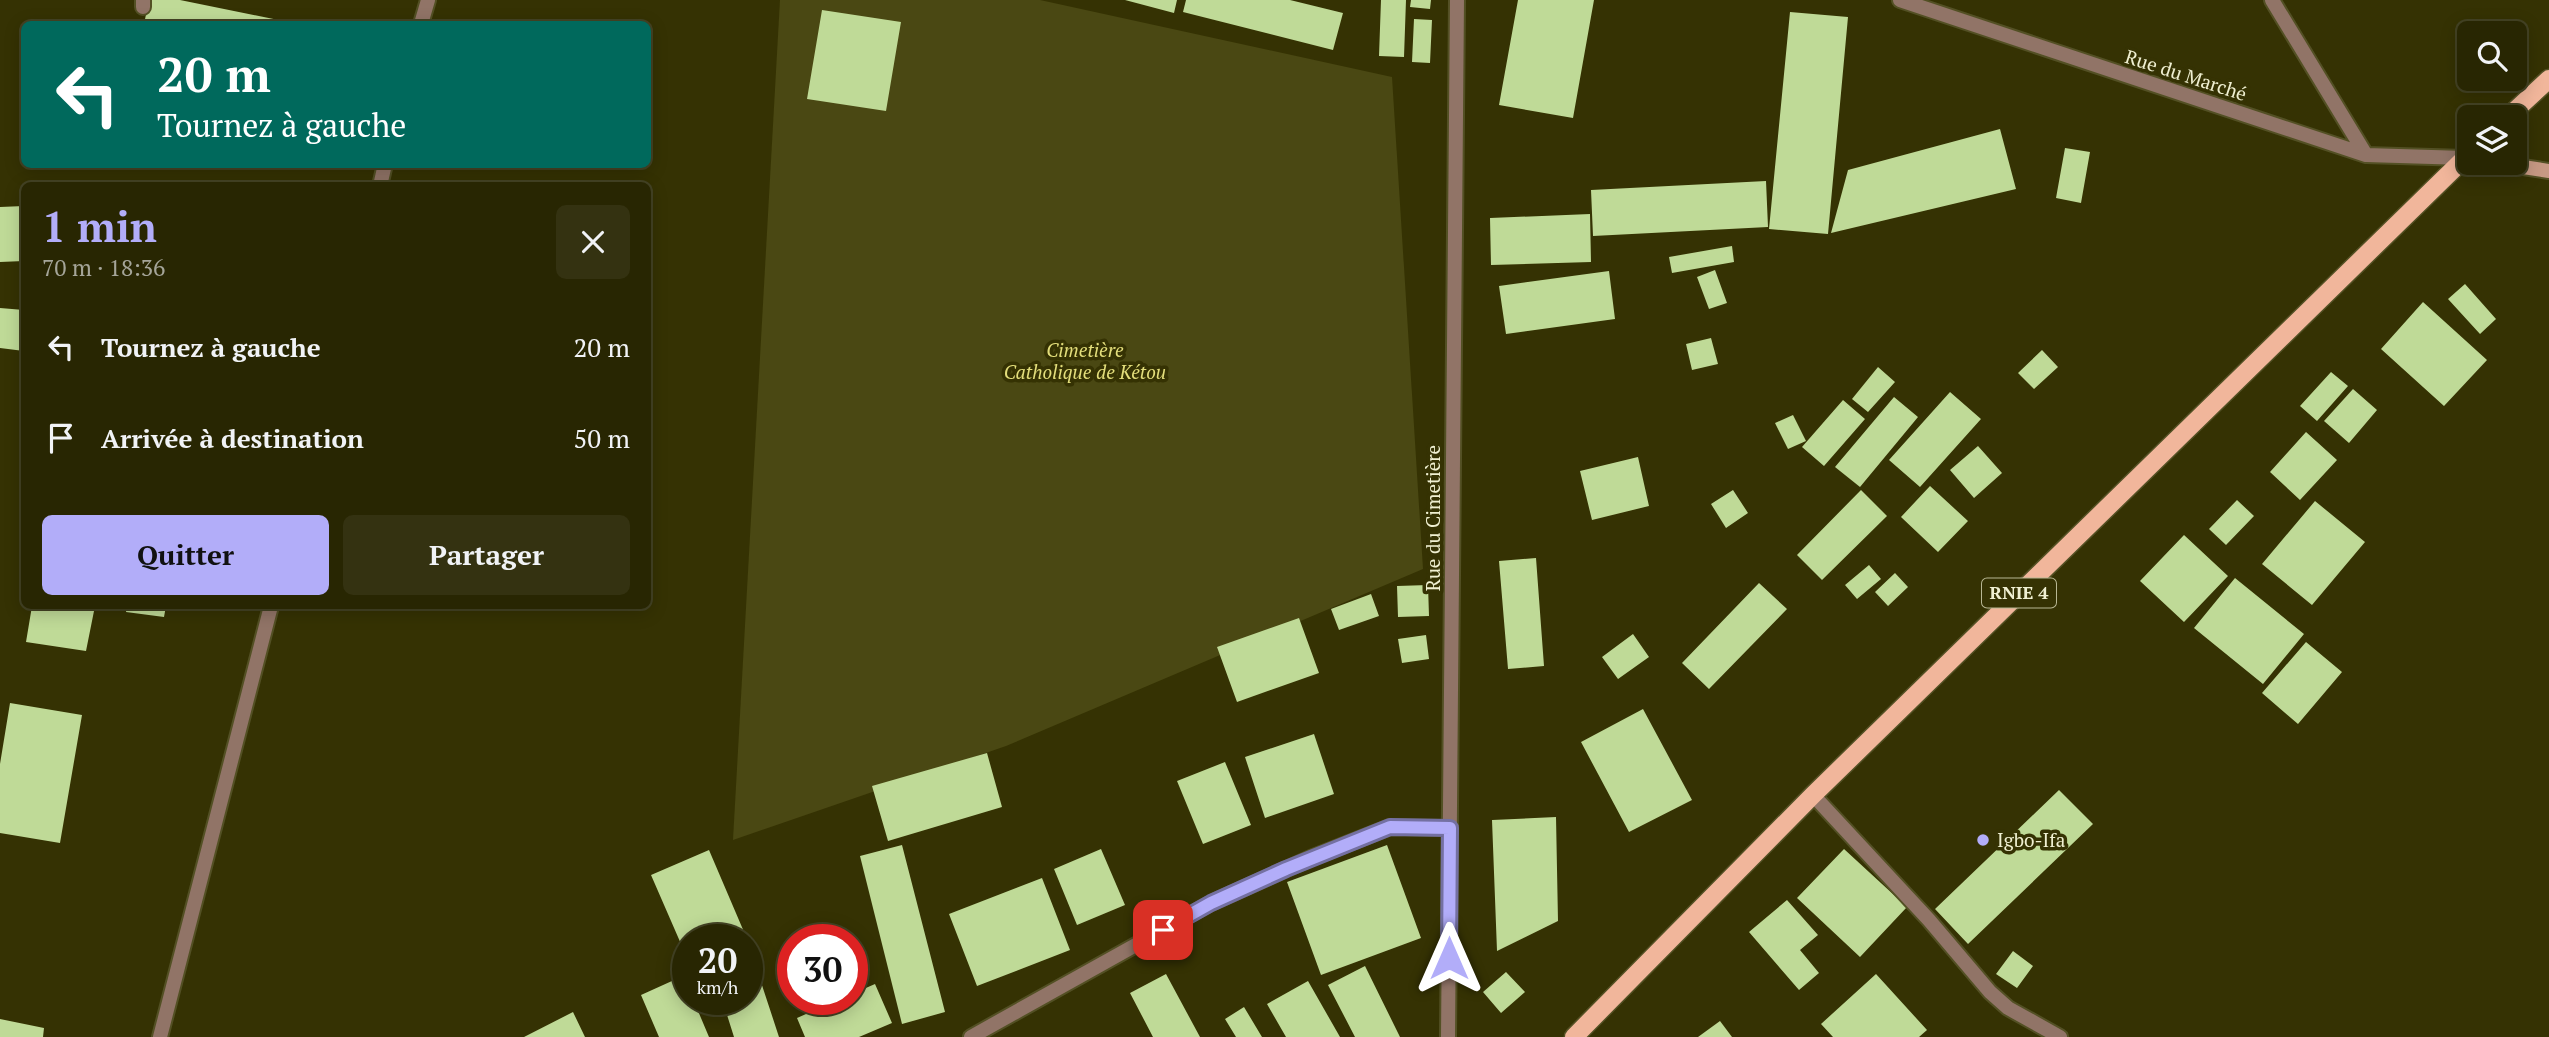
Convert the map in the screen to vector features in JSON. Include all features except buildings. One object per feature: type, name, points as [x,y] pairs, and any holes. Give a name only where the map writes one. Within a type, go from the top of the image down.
[{"type":"main road","points":[[2521,105],[2549,79]]},
{"type":"main road","name":"RNIE 4","points":[[1574,1037],[1813,795],[2457,167]]},
{"type":"street","points":[[422,21],[428,0]]},
{"type":"street","name":"Rue du Cimetière","points":[[1448,1037],[1457,0]]},
{"type":"street","name":"Rue du Marché","points":[[1900,0],[2366,155],[2457,156]]},
{"type":"street","points":[[2272,0],[2366,155]]},
{"type":"street","points":[[2527,168],[2549,171]]},
{"type":"street","points":[[160,1037],[270,609]]},
{"type":"street","points":[[1813,795],[1929,920],[1990,992],[2008,1008],[2060,1037]]},
{"type":"street","points":[[971,1037],[1211,903],[1311,858],[1390,827],[1450,828]]},
{"type":"green space","name":"Cimetière Catholique de Kétou","points":[[780,0],[1040,0],[1392,77],[1423,569],[1006,746],[733,840]]},
{"type":"place","name":"Igbo-Ifa","points":[[1983,840]]},
{"type":"route","points":[[1163,930],[1211,903],[1311,858],[1390,827],[1450,828],[1449,958]]}]
